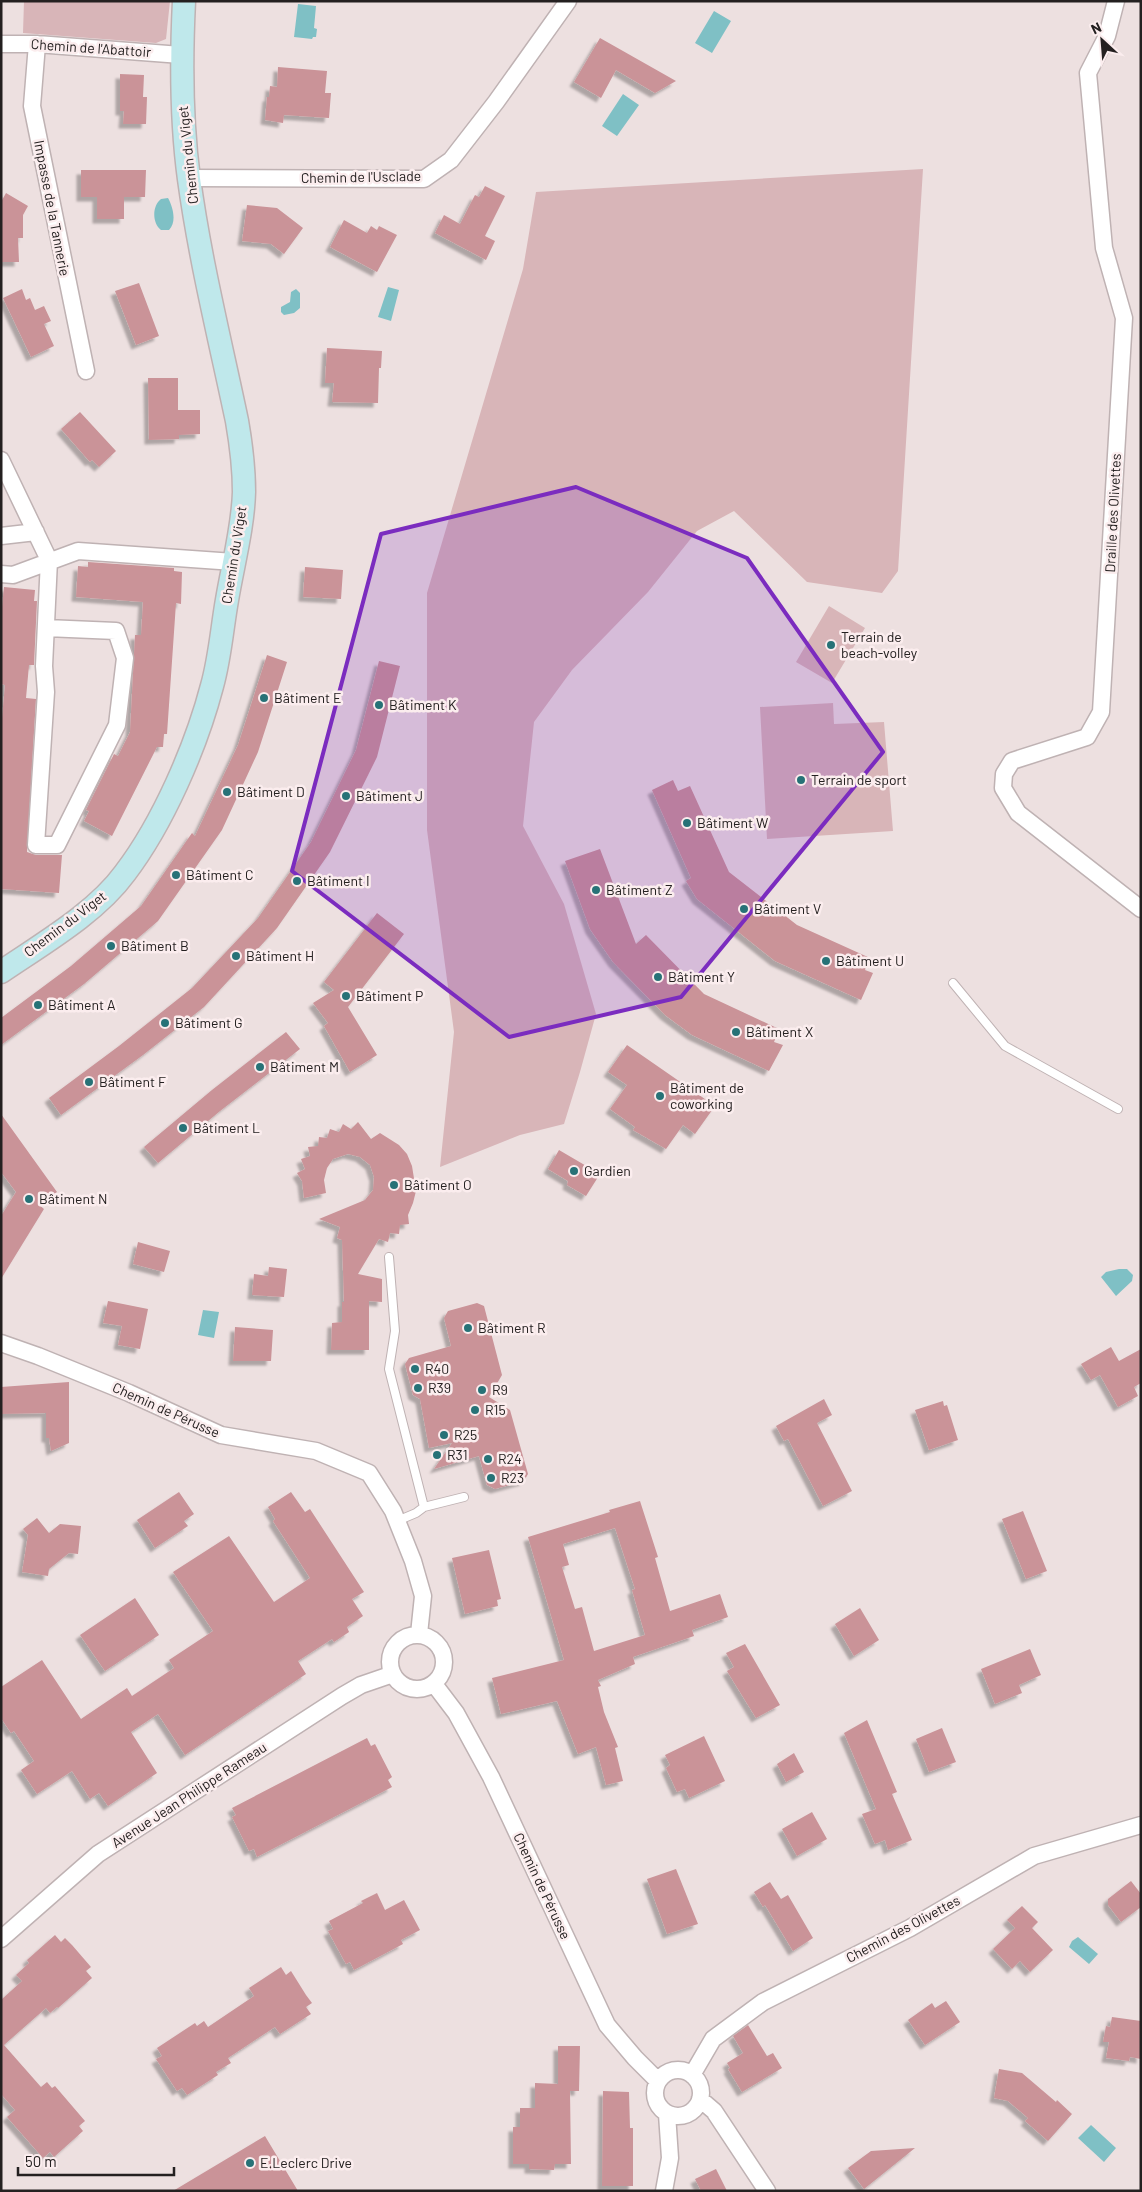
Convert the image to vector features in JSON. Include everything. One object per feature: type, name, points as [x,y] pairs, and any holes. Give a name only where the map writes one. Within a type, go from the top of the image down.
[{"type":"street","name":"Chemin du Viget","points":[[1,972],[63,929],[107,894],[125,874],[166,804],[198,734],[213,684],[242,522],[244,493],[243,460],[237,420],[189,178],[183,116],[181,54],[184,1]]},
{"type":"street","name":"Chemin de l'Usclade","points":[[189,178],[424,179],[451,160],[496,102],[568,1]]},
{"type":"street","name":"Draille des Olivettes","points":[[1116,1],[1107,36],[1088,73],[1104,248],[1124,318],[1102,712],[1087,737],[1012,761],[1004,774],[1003,788],[1018,813],[1141,908]]},
{"type":"street","name":"Chemin de l'Abattoir","points":[[1,44],[37,44],[181,54]]},
{"type":"street","name":"Impasse de la Tannerie","points":[[37,44],[32,106],[86,371]]},
{"type":"street","points":[[1,460],[49,560],[44,666],[46,692],[36,845],[57,845],[117,725],[125,658],[116,632],[46,628]]},
{"type":"street","points":[[1,536],[36,532]]},
{"type":"street","points":[[1,574],[13,575],[49,560],[78,551],[234,562]]},
{"type":"street","name":"Chemin de Pérusse","points":[[1,1343],[129,1393],[221,1435],[316,1451],[369,1473],[393,1511],[413,1561],[423,1596],[419,1634]]},
{"type":"street","points":[[419,1634],[437,1642],[445,1660],[440,1678],[434,1684],[425,1689],[415,1690],[398,1682],[392,1674],[390,1655],[401,1640],[419,1634]]},
{"type":"street","name":"Avenue Jean Philippe Rameau","points":[[1,1939],[98,1854],[342,1696],[361,1685],[392,1674]]},
{"type":"street","name":"Chemin de Pérusse","points":[[434,1684],[456,1713],[491,1777],[608,2025],[635,2058],[658,2081]]},
{"type":"street","name":"Chemin des Olivettes","points":[[692,2075],[713,2039],[771,1998],[910,1928],[1034,1856],[1141,1825]]},
{"type":"street","points":[[664,2191],[670,2158],[667,2114],[657,2102],[655,2089],[658,2081],[665,2073],[673,2070],[685,2071],[692,2075],[700,2085],[700,2100],[691,2112],[683,2116],[667,2114]]},
{"type":"street","points":[[700,2100],[714,2111],[767,2191]]},
{"type":"lane","points":[[953,983],[1004,1046],[1118,1109]]},
{"type":"lane","points":[[389,1257],[395,1331],[390,1369],[424,1507]]},
{"type":"lane","points":[[397,1521],[416,1513],[424,1507],[464,1497]]},
{"type":"highlighted area","points":[[576,487],[747,558],[883,752],[681,997],[509,1037],[292,871],[381,534]]},
{"type":"shaded area","points":[[24,1],[170,1],[166,39],[156,43],[23,33]]},
{"type":"shaded area","points":[[923,169],[898,571],[882,593],[807,582],[734,511],[697,531],[648,592],[572,670],[534,722],[523,826],[564,904],[596,1014],[564,1124],[520,1135],[440,1167],[454,1032],[427,830],[427,593],[523,269],[536,192]]},
{"type":"shaded area","name":"Terrain de beach-volley","points":[[829,606],[865,628],[832,683],[796,662]]},
{"type":"shaded area","name":"Terrain de sport","points":[[833,703],[834,724],[884,722],[893,831],[767,839],[760,707]]},
{"type":"water","points":[[298,4],[316,6],[314,28],[317,29],[316,37],[312,39],[294,37]]},
{"type":"water","points":[[714,11],[731,21],[712,53],[695,43]]},
{"type":"water","points":[[623,94],[639,105],[617,136],[602,126]]},
{"type":"water","points":[[168,198],[173,210],[174,219],[169,230],[161,230],[156,223],[155,210],[161,199]]},
{"type":"water","points":[[388,287],[399,290],[391,321],[378,317]]},
{"type":"water","points":[[296,289],[300,293],[300,308],[294,313],[284,315],[281,312],[281,307],[290,302],[291,292]]},
{"type":"water","points":[[1127,1269],[1133,1275],[1132,1281],[1116,1296],[1101,1277],[1106,1272]]},
{"type":"water","points":[[203,1310],[219,1312],[214,1338],[198,1335]]},
{"type":"water","points":[[1078,1937],[1098,1954],[1089,1964],[1069,1947],[1072,1941]]},
{"type":"water","points":[[1091,2125],[1116,2148],[1104,2162],[1078,2138]]},
{"type":"building","points":[[600,38],[676,81],[655,93],[616,70],[601,98],[574,82]]},
{"type":"building","points":[[278,67],[327,71],[325,93],[331,93],[329,118],[284,115],[283,123],[265,120],[270,86],[277,87]]},
{"type":"building","points":[[120,74],[144,75],[143,97],[147,97],[146,124],[123,124],[124,111],[120,111]]},
{"type":"building","points":[[81,170],[146,170],[145,197],[124,197],[124,219],[97,219],[97,197],[81,197]]},
{"type":"building","points":[[485,186],[505,196],[485,236],[495,241],[486,260],[435,233],[444,215],[460,224],[475,195],[479,197]]},
{"type":"building","points":[[6,193],[28,206],[23,215],[23,238],[18,238],[19,262],[1,262],[1,202]]},
{"type":"building","points":[[247,205],[277,208],[303,228],[284,254],[271,244],[242,241]]},
{"type":"building","points":[[344,220],[367,233],[371,226],[377,230],[379,226],[397,235],[377,272],[330,247]]},
{"type":"building","points":[[139,283],[159,336],[136,345],[115,291]]},
{"type":"building","points":[[22,289],[26,300],[30,298],[35,310],[44,306],[51,321],[44,324],[54,346],[31,357],[3,298]]},
{"type":"building","points":[[327,348],[382,351],[381,368],[379,368],[378,403],[332,402],[334,383],[325,383]]},
{"type":"building","points":[[148,378],[178,378],[178,410],[200,410],[200,434],[179,435],[179,439],[149,440]]},
{"type":"building","points":[[80,412],[116,451],[99,467],[92,460],[90,462],[61,429]]},
{"type":"building","points":[[88,562],[174,568],[174,571],[182,572],[181,604],[176,603],[167,734],[164,734],[163,747],[157,747],[112,836],[84,821],[89,811],[86,810],[114,754],[118,756],[130,732],[135,635],[141,635],[143,602],[76,597],[78,566],[88,567]]},
{"type":"building","points":[[305,567],[343,570],[341,599],[303,597]]},
{"type":"building","points":[[4,587],[35,590],[34,601],[37,601],[34,665],[29,665],[26,698],[36,699],[27,852],[36,855],[62,855],[59,893],[1,889],[1,729],[5,685],[1,684],[1,617]]},
{"type":"building","points":[[267,655],[287,662],[258,752],[222,830],[158,921],[84,984],[1,1045],[1,1018],[71,966],[141,906],[192,833],[195,836],[238,745]]},
{"type":"building","points":[[379,661],[400,666],[377,757],[330,852],[277,928],[204,1007],[143,1055],[61,1115],[49,1098],[192,988],[258,918],[311,842],[356,750]]},
{"type":"building","points":[[673,780],[678,791],[690,786],[729,872],[797,925],[870,958],[865,970],[873,973],[861,1000],[775,961],[697,899],[686,881],[691,878],[652,790]]},
{"type":"building","points":[[600,849],[636,944],[646,935],[704,994],[779,1029],[774,1042],[783,1045],[769,1071],[692,1035],[665,1015],[613,962],[590,929],[565,861]]},
{"type":"building","name":"Bâtiment P","points":[[377,913],[404,934],[348,1007],[377,1055],[350,1072],[324,1026],[328,1023],[313,1003],[334,990],[324,982]]},
{"type":"building","points":[[286,1032],[300,1049],[220,1111],[158,1163],[144,1147]]},
{"type":"building","name":"Bâtiment de coworking","points":[[627,1045],[715,1106],[695,1134],[683,1125],[666,1149],[633,1130],[635,1127],[610,1109],[627,1085],[608,1072]]},
{"type":"building","name":"Bâtiment N","points":[[1,1114],[57,1192],[38,1204],[44,1209],[1,1279],[1,1216],[16,1192],[1,1172]]},
{"type":"building","name":"Bâtiment O","points":[[358,1122],[371,1139],[380,1133],[399,1145],[407,1154],[412,1166],[416,1191],[408,1215],[409,1224],[400,1225],[399,1234],[390,1233],[388,1242],[379,1239],[358,1274],[382,1279],[382,1302],[369,1301],[369,1350],[331,1350],[332,1323],[342,1322],[342,1302],[344,1302],[342,1240],[337,1238],[340,1227],[319,1219],[365,1200],[373,1190],[374,1177],[370,1165],[360,1157],[348,1154],[333,1159],[327,1168],[324,1180],[326,1193],[304,1198],[302,1181],[297,1173],[305,1169],[301,1159],[310,1156],[308,1147],[318,1146],[319,1137],[327,1138],[330,1129],[339,1132],[343,1124],[351,1129]]},
{"type":"building","name":"Gardien","points":[[559,1150],[600,1174],[586,1196],[567,1185],[568,1181],[548,1169]]},
{"type":"building","points":[[138,1242],[170,1251],[164,1272],[133,1264]]},
{"type":"building","points":[[269,1267],[287,1269],[284,1297],[252,1295],[254,1274],[268,1276]]},
{"type":"building","points":[[108,1301],[148,1309],[140,1349],[118,1345],[122,1326],[103,1323]]},
{"type":"building","points":[[477,1303],[484,1306],[502,1375],[489,1397],[510,1410],[528,1474],[524,1481],[495,1489],[487,1485],[479,1456],[434,1469],[452,1443],[429,1448],[420,1399],[413,1395],[405,1364],[409,1358],[451,1346],[444,1318],[448,1311]]},
{"type":"building","points":[[235,1327],[273,1330],[271,1361],[233,1361]]},
{"type":"building","points":[[1111,1347],[1119,1361],[1141,1349],[1141,1383],[1134,1387],[1138,1396],[1118,1407],[1100,1375],[1091,1380],[1081,1364]]},
{"type":"building","points":[[69,1382],[69,1443],[51,1451],[49,1438],[46,1438],[46,1413],[1,1414],[1,1387]]},
{"type":"building","points":[[824,1399],[832,1415],[817,1423],[852,1491],[823,1506],[788,1439],[784,1441],[776,1426]]},
{"type":"building","points":[[943,1401],[944,1406],[947,1405],[958,1440],[929,1450],[915,1410]]},
{"type":"building","points":[[179,1492],[194,1514],[184,1521],[188,1526],[155,1548],[137,1520]]},
{"type":"building","points":[[291,1492],[305,1512],[310,1509],[364,1592],[352,1599],[363,1616],[347,1627],[349,1632],[334,1642],[332,1639],[298,1661],[306,1674],[185,1755],[158,1714],[131,1732],[157,1773],[108,1806],[99,1793],[90,1799],[72,1771],[37,1794],[21,1770],[34,1761],[14,1731],[11,1733],[1,1718],[1,1687],[42,1660],[81,1719],[127,1688],[132,1696],[174,1668],[169,1660],[213,1631],[173,1572],[229,1536],[274,1602],[310,1578],[273,1521],[275,1519],[268,1507]]},
{"type":"building","points":[[640,1501],[658,1557],[655,1558],[670,1611],[720,1594],[728,1617],[692,1630],[694,1636],[633,1657],[635,1664],[598,1680],[601,1686],[598,1687],[604,1712],[618,1747],[615,1748],[623,1781],[606,1785],[596,1747],[578,1754],[557,1701],[501,1714],[492,1678],[564,1660],[528,1537],[610,1512],[609,1510]],"holes":[[[615,1528],[635,1589],[632,1590],[645,1635],[594,1651],[582,1607],[575,1609],[562,1567],[569,1565],[563,1544]]]},
{"type":"building","points":[[1023,1511],[1047,1571],[1026,1579],[1002,1519]]},
{"type":"building","points":[[37,1518],[49,1533],[60,1524],[81,1526],[78,1554],[69,1553],[49,1569],[48,1576],[22,1572],[28,1535],[23,1529]]},
{"type":"building","points":[[489,1550],[501,1599],[497,1600],[498,1606],[465,1614],[452,1558]]},
{"type":"building","points":[[135,1598],[159,1635],[105,1671],[80,1635]]},
{"type":"building","points":[[860,1608],[879,1640],[854,1656],[835,1624]]},
{"type":"building","points":[[745,1644],[780,1705],[756,1718],[727,1671],[734,1667],[726,1653]]},
{"type":"building","points":[[1030,1649],[1041,1675],[1019,1685],[1022,1693],[995,1704],[981,1669]]},
{"type":"building","points":[[867,1720],[897,1792],[892,1794],[912,1840],[888,1850],[885,1840],[875,1844],[862,1814],[876,1809],[844,1733]]},
{"type":"building","points":[[942,1728],[956,1762],[929,1772],[916,1739]]},
{"type":"building","points":[[704,1736],[725,1781],[689,1798],[685,1789],[677,1792],[666,1768],[670,1765],[665,1755]]},
{"type":"building","points":[[367,1738],[371,1746],[375,1744],[392,1777],[388,1780],[392,1787],[257,1857],[254,1849],[249,1851],[232,1817],[236,1815],[232,1808]]},
{"type":"building","points":[[794,1753],[804,1772],[786,1782],[777,1764]]},
{"type":"building","points":[[812,1812],[827,1839],[797,1856],[782,1829]]},
{"type":"building","points":[[676,1869],[698,1924],[667,1934],[647,1879]]},
{"type":"building","points":[[1131,1881],[1141,1894],[1141,1907],[1121,1922],[1108,1905],[1108,1899]]},
{"type":"building","points":[[770,1882],[781,1899],[788,1895],[813,1938],[793,1951],[765,1905],[763,1907],[754,1892]]},
{"type":"building","points":[[377,1893],[385,1910],[404,1900],[420,1930],[401,1940],[403,1944],[354,1970],[350,1962],[346,1964],[328,1931],[333,1929],[329,1921],[363,1903],[361,1901]]},
{"type":"building","points":[[1022,1906],[1038,1922],[1032,1928],[1053,1950],[1030,1972],[1020,1961],[1012,1969],[993,1949],[1015,1928],[1007,1920]]},
{"type":"building","points":[[55,1935],[61,1942],[65,1938],[91,1967],[86,1971],[92,1978],[58,2008],[50,2013],[46,2008],[4,2045],[41,2087],[47,2082],[52,2088],[55,2086],[85,2121],[79,2126],[83,2131],[54,2157],[50,2152],[43,2158],[7,2117],[15,2110],[1,2094],[1,2000],[22,1981],[16,1975],[29,1963],[27,1960]]},
{"type":"building","points":[[281,1967],[286,1975],[291,1971],[312,2003],[306,2007],[311,2014],[280,2034],[275,2027],[228,2058],[231,2063],[216,2072],[218,2075],[187,2095],[182,2088],[177,2091],[156,2059],[162,2056],[157,2048],[195,2023],[197,2026],[204,2021],[208,2027],[254,1996],[249,1988]]},
{"type":"building","points":[[946,2001],[960,2022],[925,2045],[908,2020],[932,2003],[935,2008]]},
{"type":"building","points":[[1112,2017],[1141,2021],[1141,2059],[1130,2057],[1129,2061],[1106,2058],[1109,2042],[1103,2042],[1106,2026],[1110,2027]]},
{"type":"building","points":[[748,2025],[767,2056],[773,2053],[782,2068],[742,2092],[728,2069],[730,2068],[727,2063],[743,2053],[733,2036]]},
{"type":"building","points":[[558,2046],[580,2046],[579,2091],[570,2091],[571,2164],[555,2164],[554,2170],[529,2169],[529,2164],[513,2164],[513,2127],[520,2127],[520,2108],[535,2108],[535,2083],[558,2084]]},
{"type":"building","points":[[999,2069],[1022,2073],[1072,2114],[1048,2141],[1025,2121],[1028,2118],[1008,2101],[994,2098]]},
{"type":"building","points":[[603,2091],[629,2092],[630,2128],[633,2128],[633,2186],[602,2186]]},
{"type":"building","name":"E.Leclerc Drive","points":[[265,2136],[298,2191],[173,2191]]},
{"type":"building","points":[[915,2148],[864,2189],[848,2168],[871,2151]]},
{"type":"building","points":[[716,2169],[727,2191],[701,2191],[695,2179]]},
{"type":"place","name":"Terrain de beach-volley","points":[[831,645]]},
{"type":"place","name":"Bâtiment E","points":[[264,698]]},
{"type":"place","name":"Bâtiment K","points":[[379,705]]},
{"type":"place","name":"Terrain de sport","points":[[801,780]]},
{"type":"place","name":"Bâtiment D","points":[[227,792]]},
{"type":"place","name":"Bâtiment J","points":[[346,796]]},
{"type":"place","name":"Bâtiment W","points":[[687,823]]},
{"type":"place","name":"Bâtiment C","points":[[176,875]]},
{"type":"place","name":"Bâtiment I","points":[[297,881]]},
{"type":"place","name":"Bâtiment Z","points":[[596,890]]},
{"type":"place","name":"Bâtiment V","points":[[744,909]]},
{"type":"place","name":"Bâtiment B","points":[[111,946]]},
{"type":"place","name":"Bâtiment H","points":[[236,956]]},
{"type":"place","name":"Bâtiment U","points":[[826,961]]},
{"type":"place","name":"Bâtiment Y","points":[[658,977]]},
{"type":"place","name":"Bâtiment P","points":[[346,996]]},
{"type":"place","name":"Bâtiment A","points":[[38,1005]]},
{"type":"place","name":"Bâtiment G","points":[[165,1023]]},
{"type":"place","name":"Bâtiment X","points":[[736,1032]]},
{"type":"place","name":"Bâtiment M","points":[[260,1067]]},
{"type":"place","name":"Bâtiment F","points":[[89,1082]]},
{"type":"place","name":"Bâtiment de coworking","points":[[660,1096]]},
{"type":"place","name":"Bâtiment L","points":[[183,1128]]},
{"type":"place","name":"Gardien","points":[[574,1171]]},
{"type":"place","name":"Bâtiment O","points":[[394,1185]]},
{"type":"place","name":"Bâtiment N","points":[[29,1199]]},
{"type":"place","name":"Bâtiment R","points":[[468,1328]]},
{"type":"place","name":"R40","points":[[415,1369]]},
{"type":"place","name":"R39","points":[[418,1388]]},
{"type":"place","name":"R9","points":[[482,1390]]},
{"type":"place","name":"R15","points":[[475,1410]]},
{"type":"place","name":"R25","points":[[444,1435]]},
{"type":"place","name":"R31","points":[[437,1455]]},
{"type":"place","name":"R24","points":[[488,1459]]},
{"type":"place","name":"R23","points":[[491,1478]]},
{"type":"place","name":"E.Leclerc Drive","points":[[250,2163]]}]
